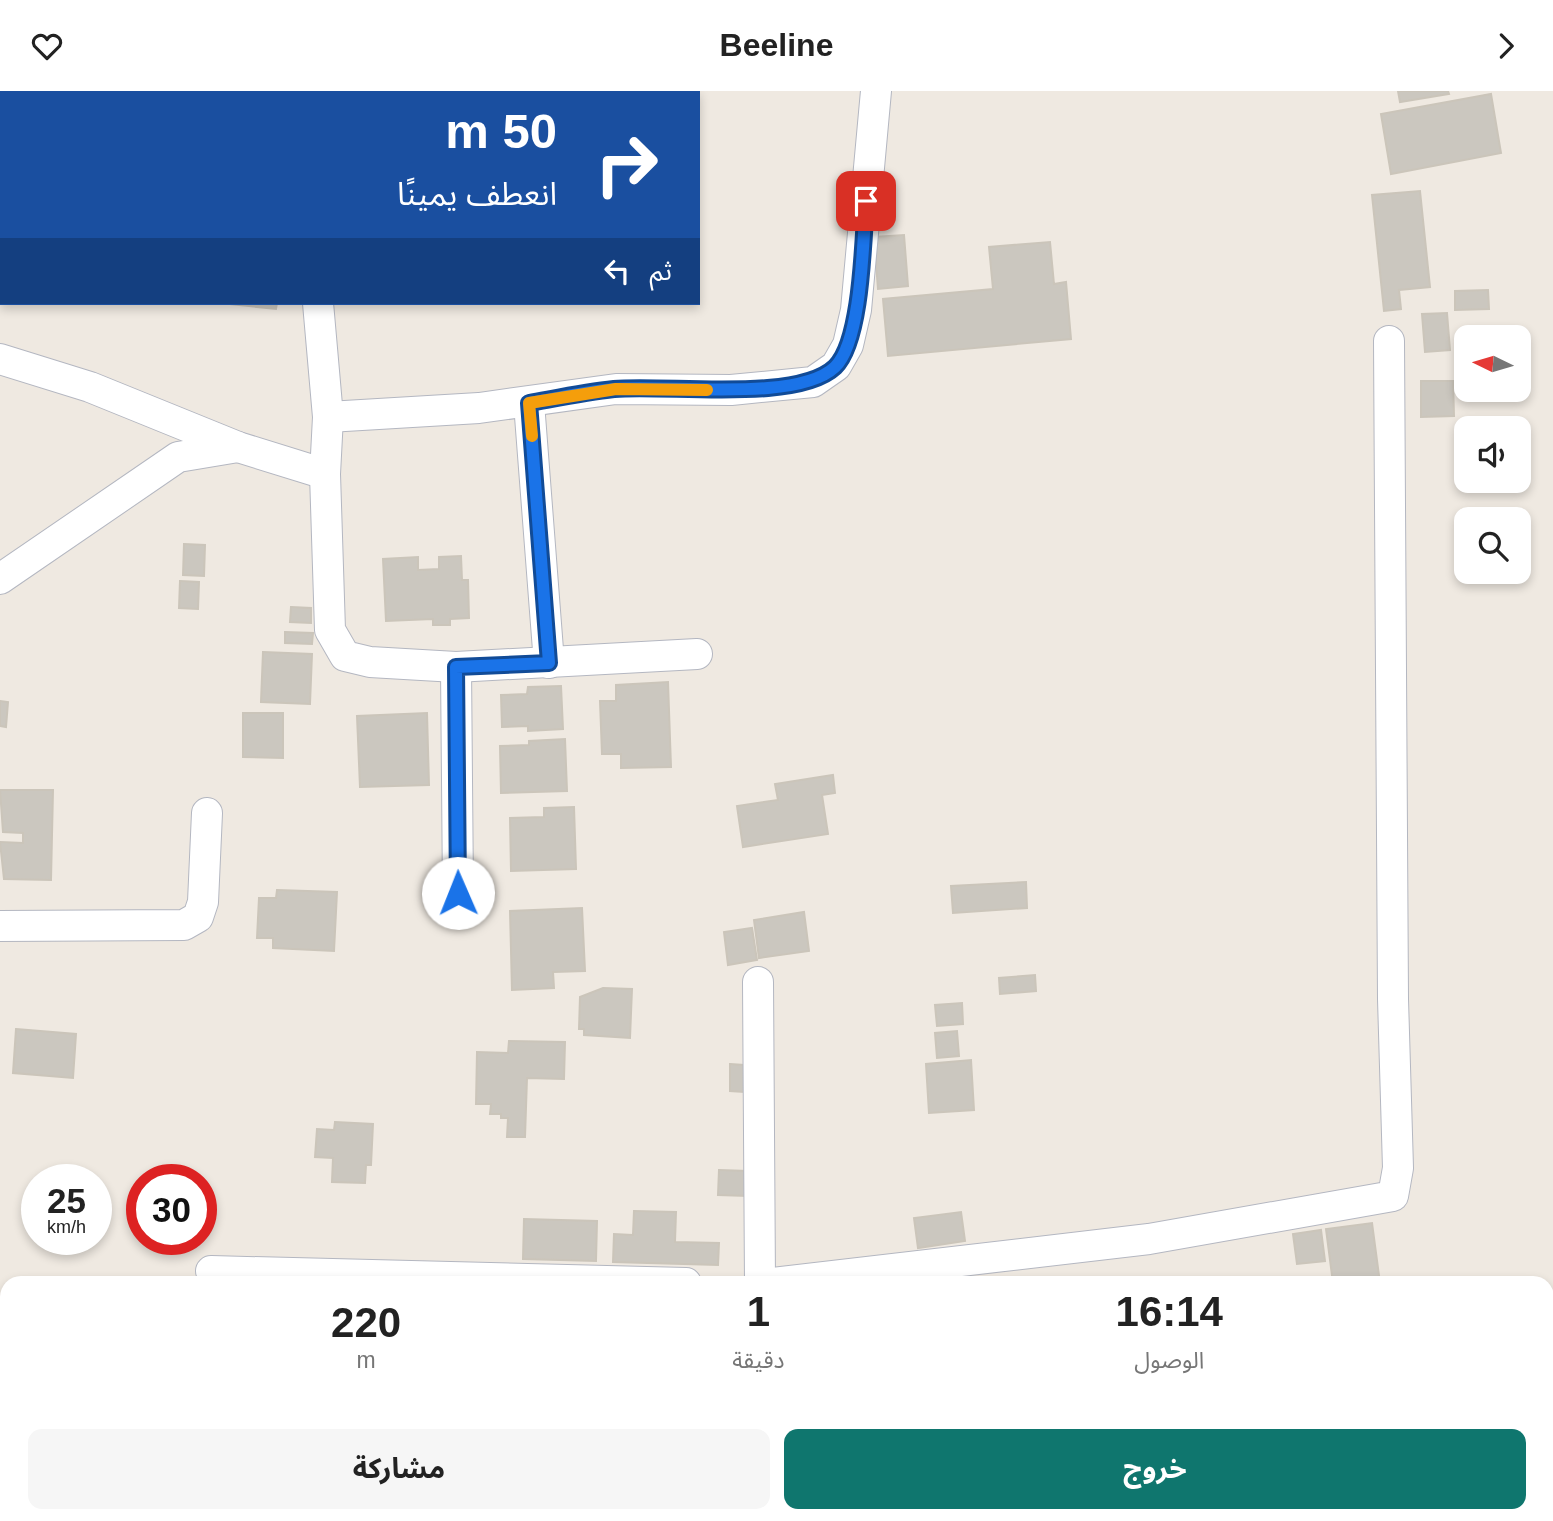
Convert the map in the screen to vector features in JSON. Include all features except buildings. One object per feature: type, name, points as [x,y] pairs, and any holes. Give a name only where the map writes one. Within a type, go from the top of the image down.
[{"type":"street","points":[[328,417],[410,414],[529,403],[616,389],[731,390],[813,381],[836,366],[848,345],[856,310],[876,91]]},
{"type":"street","points":[[318,305],[328,417],[325,474],[330,630],[345,656],[370,662],[456,667],[697,654]]},
{"type":"street","points":[[833,1276],[1149,1239],[1393,1196],[1398,1168],[1393,985],[1389,341]]},
{"type":"street","points":[[0,359],[90,387],[238,447],[325,474]]},
{"type":"street","points":[[529,403],[549,663]]},
{"type":"street","points":[[0,579],[178,457],[238,447]]},
{"type":"street","points":[[456,667],[458,893]]},
{"type":"street","points":[[0,926],[184,925],[198,917],[203,902],[207,813]]},
{"type":"street","points":[[758,982],[760,1276]]},
{"type":"street","points":[[211,1271],[409,1276]]},
{"type":"slow traffic","points":[[532,436],[529,403],[616,389],[707,390]]},
{"type":"route","points":[[458,893],[456,667],[549,663],[529,403],[616,389],[731,390],[813,381],[836,366],[848,345],[856,310],[866,201]]}]
